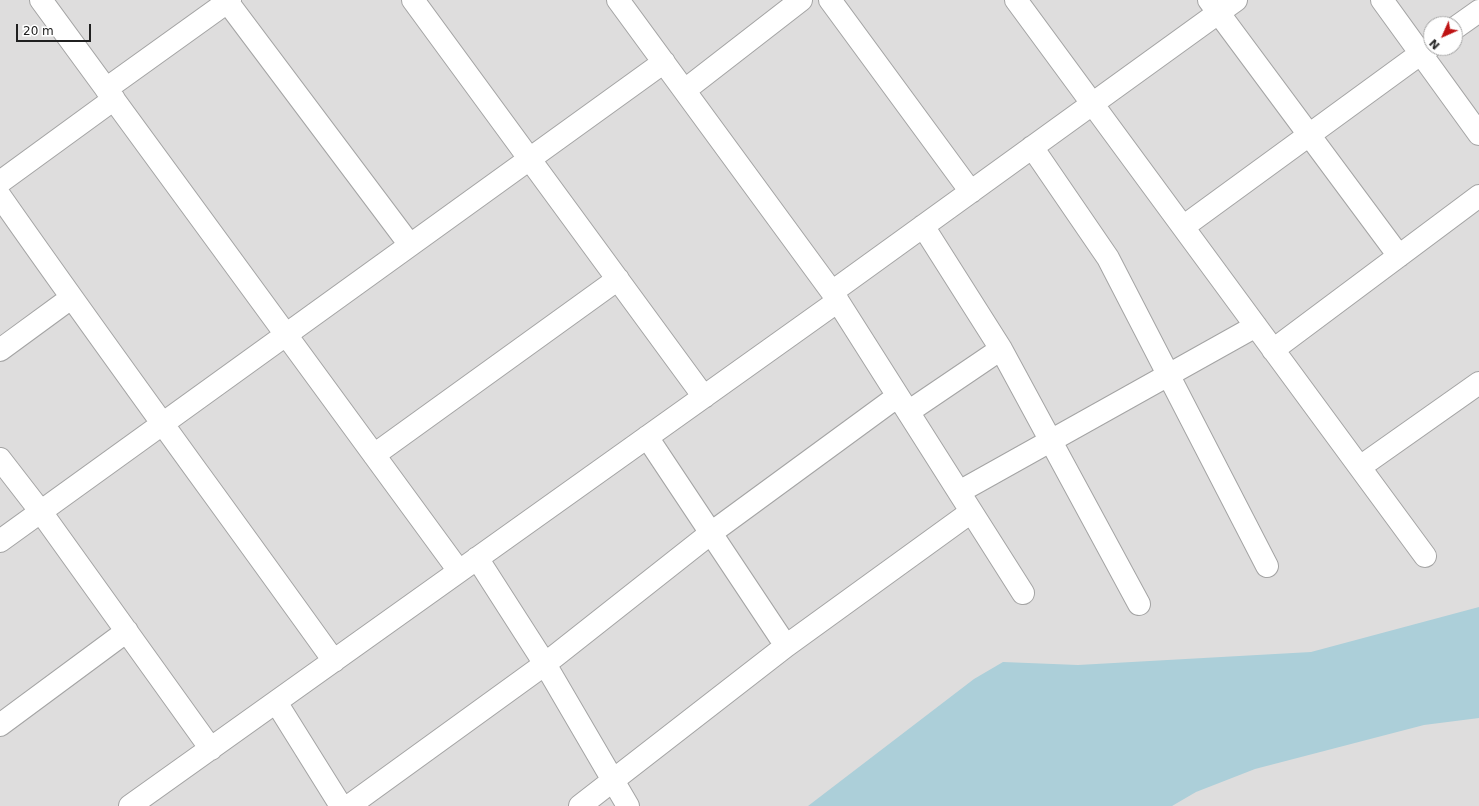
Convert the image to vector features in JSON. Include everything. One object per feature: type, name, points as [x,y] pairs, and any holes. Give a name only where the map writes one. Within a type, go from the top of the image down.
[{"type":"street","points":[[41,0],[459,571]]},
{"type":"street","points":[[413,0],[704,397]]},
{"type":"street","points":[[618,0],[835,296],[1023,593]]},
{"type":"street","points":[[685,90],[801,0]]},
{"type":"street","points":[[830,0],[971,192]]},
{"type":"street","points":[[1016,0],[1425,556]]},
{"type":"street","points":[[130,806],[704,397],[923,226],[1093,104],[1214,6],[1236,0]]},
{"type":"street","points":[[1382,0],[1423,47]]},
{"type":"street","points":[[0,182],[228,1],[410,245]]},
{"type":"street","points":[[1214,6],[1398,256]]},
{"type":"street","points":[[1463,22],[1479,11]]},
{"type":"street","points":[[1183,227],[1423,52]]},
{"type":"street","points":[[1430,56],[1479,134]]},
{"type":"street","points":[[0,541],[664,62]]},
{"type":"street","points":[[1032,147],[1108,258],[1267,566]]},
{"type":"street","points":[[0,196],[71,298],[334,661]]},
{"type":"street","points":[[1273,350],[1479,196]]},
{"type":"street","points":[[923,226],[1001,349],[1139,604]]},
{"type":"street","points":[[374,455],[618,279]]},
{"type":"street","points":[[0,350],[71,298]]},
{"type":"street","points":[[959,492],[1256,326]]},
{"type":"street","points":[[349,806],[545,664],[711,533],[903,404],[1001,349]]},
{"type":"street","points":[[1360,467],[1479,383]]},
{"type":"street","points":[[647,438],[786,646]]},
{"type":"street","points":[[0,459],[41,512],[211,749]]},
{"type":"street","points":[[580,806],[786,646],[971,512]]},
{"type":"street","points":[[477,558],[545,664],[628,806]]},
{"type":"street","points":[[0,725],[127,631]]},
{"type":"street","points":[[276,702],[341,806]]},
{"type":"shaded area","points":[[0,0],[1479,0],[1479,806],[0,806]]},
{"type":"water","points":[[1479,607],[1479,718],[1424,725],[1255,769],[1196,792],[1172,806],[808,806],[974,679],[1003,662],[1078,665],[1311,652]]}]
